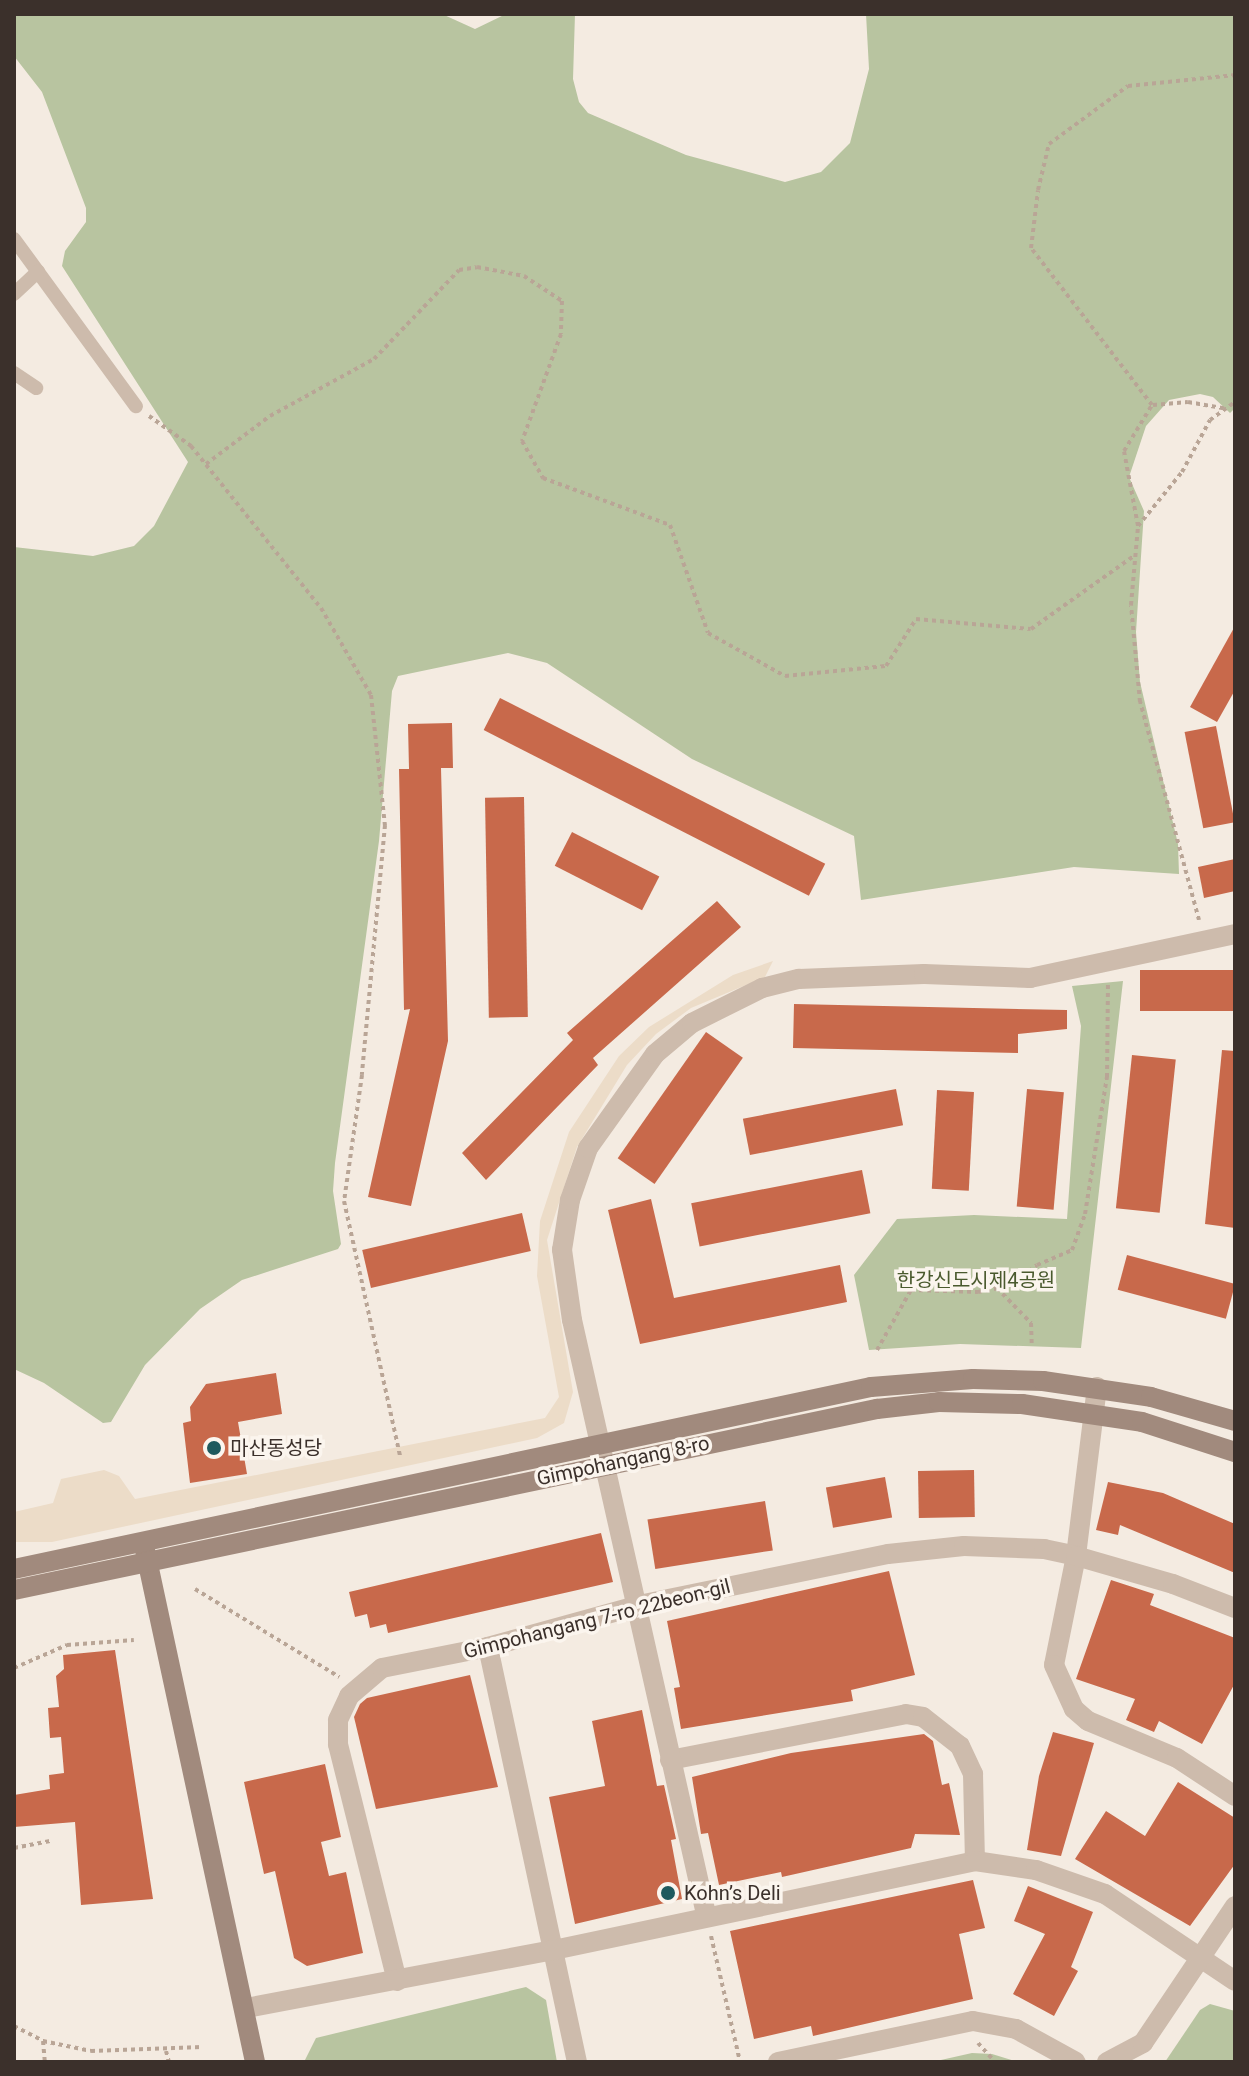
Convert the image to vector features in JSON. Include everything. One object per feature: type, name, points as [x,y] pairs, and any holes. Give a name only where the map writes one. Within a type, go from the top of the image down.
[{"type":"street","points":[[708,1920],[670,1760],[562,1250],[570,1200],[588,1148],[616,1102],[655,1054],[692,1023],[762,988],[799,979],[924,974],[1030,978],[1235,934]]},
{"type":"street","name":"Gimpohangang 8-ro","points":[[14,1590],[145,1550],[601,1443],[871,1387],[973,1379],[1097,1387],[1235,1421]]},
{"type":"street","points":[[1097,1387],[1076,1556],[1054,1665],[1074,1709],[1088,1721],[1177,1758],[1235,1796]]},
{"type":"street","name":"Gimpohangang 8-ro","points":[[14,1569],[145,1550],[924,1403],[1022,1404],[1094,1413],[1142,1422],[1235,1452]]},
{"type":"street","name":"Gimpohangang 7-ro 22beon-gil","points":[[355,1686],[382,1668],[488,1647],[639,1605],[888,1554],[964,1546],[1044,1549],[1076,1556],[1173,1584],[1235,1608]]},
{"type":"street","points":[[145,1550],[246,2008],[255,2062]]},
{"type":"street","points":[[488,1647],[549,1951],[577,2062]]},
{"type":"street","points":[[355,1686],[338,1720],[338,1744],[397,1981]]},
{"type":"street","points":[[670,1760],[906,1714],[923,1717],[960,1746],[973,1774],[975,1861]]},
{"type":"street","points":[[246,2008],[708,1920],[975,1861],[1036,1870],[1105,1894],[1235,1981]]},
{"type":"street","points":[[1107,2062],[1143,2043],[1202,1961],[1235,1906]]},
{"type":"street","points":[[778,2062],[973,2021],[1016,2029],[1076,2062]]},
{"type":"lane","points":[[14,239],[136,406]]},
{"type":"lane","points":[[14,294],[38,272]]},
{"type":"lane","points":[[14,373],[36,388]]},
{"type":"path","points":[[1152,405],[1031,248],[1049,144],[1128,86],[1235,75]]},
{"type":"path","points":[[206,464],[270,416],[374,359],[459,270],[477,267],[524,276],[562,301],[561,334],[522,441],[543,478],[670,525],[708,633],[785,676],[886,666],[916,619],[1031,629],[1135,555]]},
{"type":"path","points":[[1152,405],[1188,402],[1226,409]]},
{"type":"path","points":[[1138,526],[1182,472],[1210,420],[1235,402]]},
{"type":"path","points":[[1152,405],[1124,451],[1138,526],[1131,605],[1140,702],[1203,934]]},
{"type":"path","points":[[136,406],[191,446],[206,464],[321,608],[371,695],[385,825],[362,1075],[344,1201],[400,1456]]},
{"type":"path","points":[[877,1350],[911,1290],[997,1288],[1072,1250],[1085,1214],[1107,1077],[1108,981]]},
{"type":"path","points":[[997,1288],[1031,1323],[1032,1346]]},
{"type":"path","points":[[195,1589],[355,1686]]},
{"type":"path","points":[[14,1668],[67,1645],[134,1640]]},
{"type":"path","points":[[14,1848],[51,1841]]},
{"type":"path","points":[[708,1920],[740,2062]]},
{"type":"path","points":[[14,2026],[43,2041],[91,2051],[166,2051],[202,2047]]},
{"type":"path","points":[[974,2037],[995,2062]]},
{"type":"path","points":[[43,2041],[45,2062]]},
{"type":"path","points":[[166,2051],[169,2062]]},
{"type":"green space","points":[[14,14],[442,14],[475,29],[506,14],[575,14],[573,79],[579,102],[588,113],[686,155],[785,182],[821,172],[850,143],[869,69],[866,14],[1235,14],[1235,408],[1230,413],[1213,397],[1200,394],[1169,400],[1146,426],[1129,477],[1144,511],[1136,632],[1140,682],[1178,844],[1179,874],[1074,867],[861,900],[854,836],[692,759],[547,663],[508,653],[398,676],[392,691],[379,841],[335,1163],[333,1191],[341,1244],[338,1249],[242,1280],[200,1309],[145,1365],[111,1422],[103,1423],[44,1383],[14,1369],[14,547],[93,556],[134,546],[154,526],[188,462],[62,266],[65,251],[86,222],[86,208],[42,92],[14,56]]},
{"type":"green space","name":"한강신도시제4공원","points":[[1123,981],[1081,1348],[960,1344],[869,1350],[854,1275],[897,1219],[974,1215],[1067,1219],[1081,1026],[1072,986]]},
{"type":"green space","points":[[526,1987],[546,2000],[557,2062],[304,2062],[316,2038]]},
{"type":"green space","points":[[1210,2004],[1235,2011],[1235,2062],[1165,2062],[1200,2010]]},
{"type":"green space","points":[[972,2053],[992,2054],[1018,2062],[932,2062]]},
{"type":"shaded area","points":[[773,961],[765,977],[691,1008],[656,1034],[627,1065],[577,1147],[547,1240],[573,1392],[564,1423],[537,1438],[52,1542],[14,1542],[14,1512],[53,1503],[61,1479],[104,1470],[119,1476],[135,1499],[545,1418],[559,1397],[537,1276],[540,1221],[569,1132],[619,1056],[649,1027],[733,975]]},
{"type":"building","points":[[1235,626],[1235,690],[1217,722],[1190,707]]},
{"type":"building","points":[[500,698],[825,864],[809,896],[484,730]]},
{"type":"building","points":[[452,723],[453,768],[441,768],[448,1041],[411,1206],[368,1197],[410,1009],[404,1010],[399,769],[409,769],[408,724]]},
{"type":"building","points":[[1216,726],[1235,822],[1203,828],[1185,732]]},
{"type":"building","points":[[524,797],[528,1017],[489,1018],[485,798]]},
{"type":"building","points":[[572,832],[659,876],[642,910],[555,866]]},
{"type":"building","points":[[1235,859],[1235,891],[1204,898],[1198,867]]},
{"type":"building","points":[[717,901],[741,927],[593,1058],[598,1065],[486,1180],[462,1153],[573,1040],[567,1033]]},
{"type":"building","points":[[1140,970],[1235,970],[1235,1011],[1140,1011]]},
{"type":"building","points":[[794,1004],[1067,1010],[1067,1029],[1018,1034],[1018,1053],[793,1048]]},
{"type":"building","points":[[706,1032],[743,1058],[655,1184],[618,1158]]},
{"type":"building","points":[[1222,1050],[1235,1051],[1235,1228],[1205,1224]]},
{"type":"building","points":[[1132,1055],[1176,1060],[1160,1213],[1116,1208]]},
{"type":"building","points":[[896,1089],[903,1125],[750,1155],[743,1119]]},
{"type":"building","points":[[1027,1089],[1064,1092],[1054,1210],[1017,1207]]},
{"type":"building","points":[[937,1090],[974,1092],[969,1191],[932,1189]]},
{"type":"building","points":[[862,1170],[870,1213],[700,1246],[691,1203]]},
{"type":"building","points":[[651,1199],[674,1298],[840,1265],[847,1302],[640,1344],[608,1210]]},
{"type":"building","points":[[522,1213],[531,1251],[371,1288],[362,1250]]},
{"type":"building","points":[[1127,1255],[1235,1284],[1226,1319],[1118,1290]]},
{"type":"building","name":"마산동성당","points":[[276,1373],[282,1414],[238,1422],[247,1474],[190,1483],[183,1423],[191,1421],[190,1407],[206,1384]]},
{"type":"building","points":[[974,1470],[975,1517],[919,1518],[918,1471]]},
{"type":"building","points":[[885,1477],[892,1517],[833,1528],[826,1487]]},
{"type":"building","points":[[1108,1482],[1163,1493],[1235,1524],[1235,1573],[1120,1525],[1118,1535],[1096,1530]]},
{"type":"building","points":[[765,1501],[773,1550],[655,1569],[647,1520]]},
{"type":"building","points":[[601,1533],[613,1582],[388,1633],[386,1624],[370,1628],[367,1614],[355,1617],[349,1592]]},
{"type":"building","points":[[889,1571],[915,1675],[851,1690],[853,1701],[681,1729],[674,1688],[680,1687],[667,1621]]},
{"type":"building","points":[[1111,1580],[1154,1594],[1150,1605],[1235,1638],[1235,1683],[1202,1744],[1159,1721],[1154,1732],[1126,1720],[1135,1699],[1076,1679]]},
{"type":"building","points":[[115,1650],[153,1899],[81,1905],[75,1822],[14,1827],[14,1795],[50,1789],[49,1775],[64,1773],[61,1737],[50,1738],[48,1708],[59,1707],[56,1676],[64,1669],[63,1655]]},
{"type":"building","points":[[470,1675],[498,1787],[376,1809],[354,1717],[360,1704],[367,1698]]},
{"type":"building","points":[[642,1710],[657,1786],[664,1785],[676,1839],[671,1840],[682,1899],[575,1924],[549,1797],[605,1786],[592,1721]]},
{"type":"building","points":[[1053,1732],[1094,1743],[1061,1856],[1027,1850],[1039,1776]]},
{"type":"building","points":[[924,1734],[933,1741],[942,1785],[949,1783],[960,1835],[915,1834],[911,1848],[782,1877],[781,1872],[719,1885],[708,1833],[701,1834],[692,1777],[791,1753]]},
{"type":"building","points":[[325,1764],[341,1837],[321,1842],[329,1876],[346,1872],[363,1953],[307,1966],[294,1958],[275,1871],[264,1874],[244,1782]]},
{"type":"building","points":[[1178,1782],[1235,1818],[1235,1864],[1190,1926],[1075,1859],[1106,1811],[1145,1836]]},
{"type":"building","points":[[973,1880],[985,1928],[959,1934],[973,1999],[813,2036],[811,2026],[754,2039],[730,1931]]},
{"type":"building","points":[[1028,1886],[1093,1912],[1071,1967],[1078,1971],[1054,2016],[1013,1994],[1045,1934],[1014,1921]]},
{"type":"place","name":"마산동성당","points":[[214,1448]]},
{"type":"place","name":"Kohn’s Deli","points":[[668,1893]]}]
